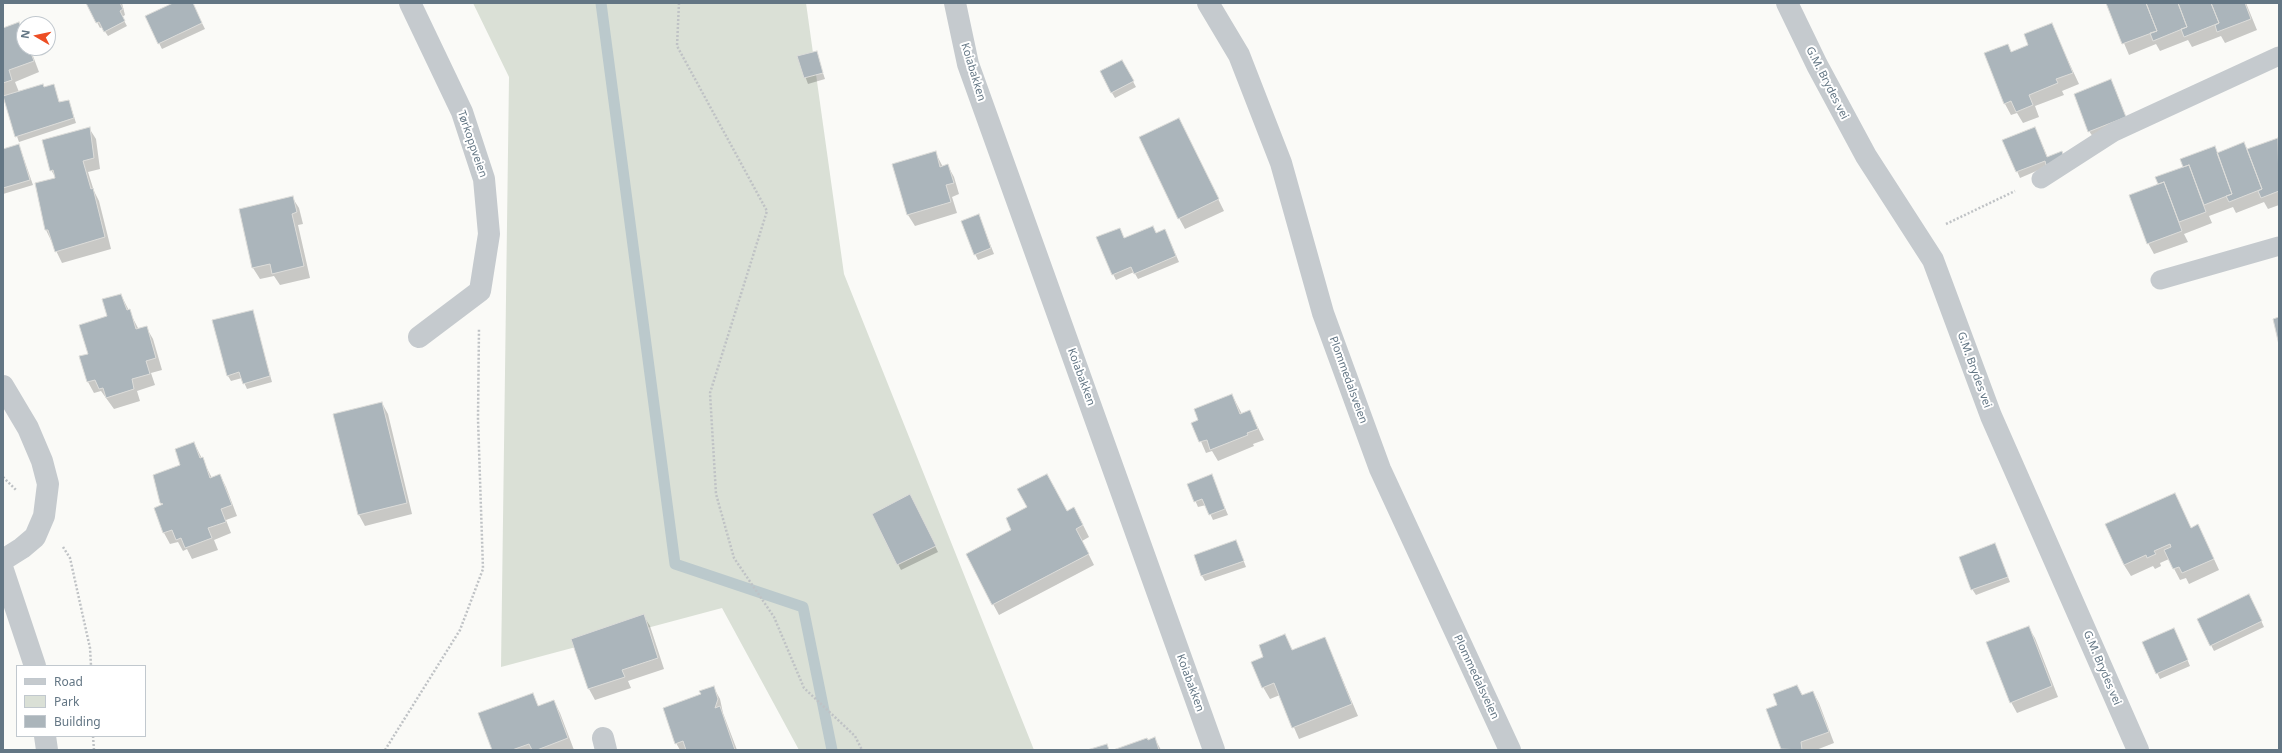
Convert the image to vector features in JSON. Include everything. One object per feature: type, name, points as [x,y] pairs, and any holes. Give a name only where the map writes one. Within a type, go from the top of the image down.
[{"type":"street","name":"Tørkoppveien","points":[[410,3],[462,112],[484,179],[488,234],[480,291]]},
{"type":"street","name":"Koiabakken","points":[[955,3],[971,72],[1214,750]]},
{"type":"street","name":"Plommedalsveien","points":[[1208,3],[1239,55],[1281,163],[1323,313],[1380,468],[1510,750]]},
{"type":"street","name":"G.M. Brydes vei","points":[[1787,3],[1866,156],[1933,260],[1991,416],[2138,750]]},
{"type":"street","points":[[419,337],[480,291]]},
{"type":"street","points":[[3,386],[28,428],[42,461],[48,484],[44,516],[36,537],[3,560]]},
{"type":"street","points":[[3,570],[35,665]]},
{"type":"street","points":[[45,737],[47,750]]},
{"type":"lane","points":[[2041,179],[2114,132],[2279,56]]},
{"type":"lane","points":[[2160,280],[2279,246]]},
{"type":"path","points":[[679,3],[677,46],[767,211],[710,393],[716,494],[734,558],[774,617],[804,688],[855,736],[862,750]]},
{"type":"path","points":[[1918,237],[2041,179]]},
{"type":"path","points":[[385,750],[460,630],[483,569],[478,419],[480,291]]},
{"type":"path","points":[[3,477],[44,516],[70,558],[90,648],[91,665]]},
{"type":"path","points":[[94,737],[94,750]]},
{"type":"green space","points":[[473,3],[806,3],[844,274],[1034,750],[799,750],[722,608],[501,667],[509,77]]},
{"type":"building","points":[[86,3],[120,3],[123,9],[120,11],[125,21],[104,32],[99,22],[96,23]]},
{"type":"building","points":[[173,3],[193,3],[202,23],[158,44],[145,16]]},
{"type":"building","points":[[2106,3],[2146,3],[2157,31],[2122,44]]},
{"type":"building","points":[[2146,3],[2178,3],[2187,27],[2153,41],[2150,33],[2157,31]]},
{"type":"building","points":[[2178,3],[2211,3],[2219,23],[2184,37],[2181,29],[2187,27]]},
{"type":"building","points":[[2211,3],[2245,3],[2251,19],[2217,32],[2215,25],[2219,23]]},
{"type":"building","points":[[16,23],[16,56],[32,56],[34,61],[9,70],[12,80],[3,83],[3,28]]},
{"type":"building","points":[[2052,23],[2073,73],[2056,79],[2058,83],[2029,95],[2033,105],[2016,112],[2011,101],[2004,104],[1984,53],[2008,44],[2011,52],[2028,45],[2024,34]]},
{"type":"building","points":[[817,51],[823,73],[804,78],[797,56]]},
{"type":"building","points":[[1122,60],[1134,81],[1111,93],[1100,71]]},
{"type":"building","points":[[2111,79],[2126,117],[2088,132],[2074,94]]},
{"type":"building","points":[[43,84],[44,87],[54,84],[59,102],[69,100],[74,118],[15,137],[3,96]]},
{"type":"building","points":[[1179,118],[1219,199],[1178,219],[1139,137]]},
{"type":"building","points":[[90,127],[94,158],[83,161],[91,189],[93,188],[105,237],[55,252],[48,230],[45,230],[35,183],[55,178],[53,170],[50,171],[42,140]]},
{"type":"building","points":[[2035,127],[2047,157],[2062,151],[2064,158],[2046,165],[2045,161],[2016,172],[2002,140]]},
{"type":"building","points":[[2278,138],[2279,191],[2261,198],[2258,191],[2262,189],[2247,149]]},
{"type":"building","points":[[2244,142],[2262,189],[2229,202],[2226,196],[2232,194],[2217,153]]},
{"type":"building","points":[[19,144],[30,180],[3,188],[3,149]]},
{"type":"building","points":[[2215,146],[2232,194],[2204,205],[2189,165],[2183,167],[2180,159]]},
{"type":"building","points":[[936,151],[940,167],[948,164],[954,183],[946,185],[951,202],[907,215],[892,164]]},
{"type":"building","points":[[2189,165],[2206,212],[2179,222],[2164,182],[2158,184],[2155,177]]},
{"type":"building","points":[[2164,182],[2182,231],[2147,244],[2129,195]]},
{"type":"building","points":[[293,196],[297,212],[292,214],[304,266],[272,274],[270,264],[252,268],[239,209]]},
{"type":"building","points":[[979,214],[991,248],[974,255],[961,221]]},
{"type":"building","points":[[1153,226],[1156,233],[1165,229],[1176,256],[1134,274],[1131,267],[1112,275],[1096,237],[1120,228],[1124,238]]},
{"type":"building","points":[[121,294],[127,310],[130,309],[136,329],[147,326],[156,358],[146,361],[150,374],[132,379],[134,389],[106,398],[103,388],[99,389],[95,380],[87,382],[79,356],[88,354],[79,325],[107,316],[102,299]]},
{"type":"building","points":[[253,310],[270,376],[243,384],[239,372],[227,376],[212,320]]},
{"type":"building","points":[[2279,317],[2279,345],[2273,319]]},
{"type":"building","points":[[1232,394],[1240,414],[1250,410],[1258,429],[1247,433],[1248,435],[1210,450],[1207,440],[1199,442],[1191,423],[1198,420],[1194,409]]},
{"type":"building","points":[[382,402],[407,503],[358,515],[333,414]]},
{"type":"building","points":[[194,442],[200,458],[203,457],[210,478],[220,474],[232,505],[221,509],[226,522],[208,528],[212,538],[185,548],[181,538],[176,540],[172,530],[163,533],[154,508],[163,504],[160,503],[153,475],[180,465],[175,449]]},
{"type":"building","points":[[1047,474],[1067,511],[1074,507],[1083,525],[1076,529],[1089,554],[992,605],[966,554],[1011,530],[1006,518],[1027,507],[1017,489]]},
{"type":"building","points":[[1212,474],[1225,509],[1209,515],[1202,499],[1194,502],[1187,484]]},
{"type":"building","points":[[2175,493],[2191,528],[2198,524],[2214,559],[2182,573],[2179,567],[2173,569],[2164,550],[2171,547],[2170,544],[2154,551],[2156,554],[2147,558],[2146,555],[2124,565],[2105,524]]},
{"type":"building","points":[[910,494],[936,546],[897,565],[872,514]]},
{"type":"building","points":[[1236,540],[1244,561],[1201,576],[1194,555]]},
{"type":"building","points":[[1995,543],[2008,577],[1971,590],[1959,557]]},
{"type":"building","points":[[2249,594],[2262,621],[2210,646],[2197,619]]},
{"type":"building","points":[[644,614],[658,658],[622,670],[625,677],[588,689],[571,639]]},
{"type":"building","points":[[2029,626],[2052,686],[2010,703],[1986,642]]},
{"type":"building","points":[[2174,628],[2188,660],[2156,674],[2142,642]]},
{"type":"building","points":[[1285,634],[1292,650],[1325,637],[1352,704],[1292,728],[1274,683],[1262,688],[1251,662],[1263,657],[1259,645]]},
{"type":"building","points":[[1797,685],[1802,695],[1813,691],[1829,732],[1801,742],[1802,750],[1781,749],[1766,709],[1777,705],[1773,694]]},
{"type":"building","points":[[714,686],[718,699],[715,708],[720,706],[735,750],[686,750],[683,741],[675,744],[663,708],[701,694],[699,691]]},
{"type":"building","points":[[533,693],[538,706],[554,700],[568,738],[537,750],[532,750],[529,744],[512,750],[492,750],[478,713]]},
{"type":"building","points":[[1155,737],[1159,750],[1113,750],[1147,738],[1148,740]]},
{"type":"building","points":[[1107,744],[1109,750],[1087,750]]},
{"type":"waterway","points":[[601,3],[675,564],[803,607],[832,750]]}]
